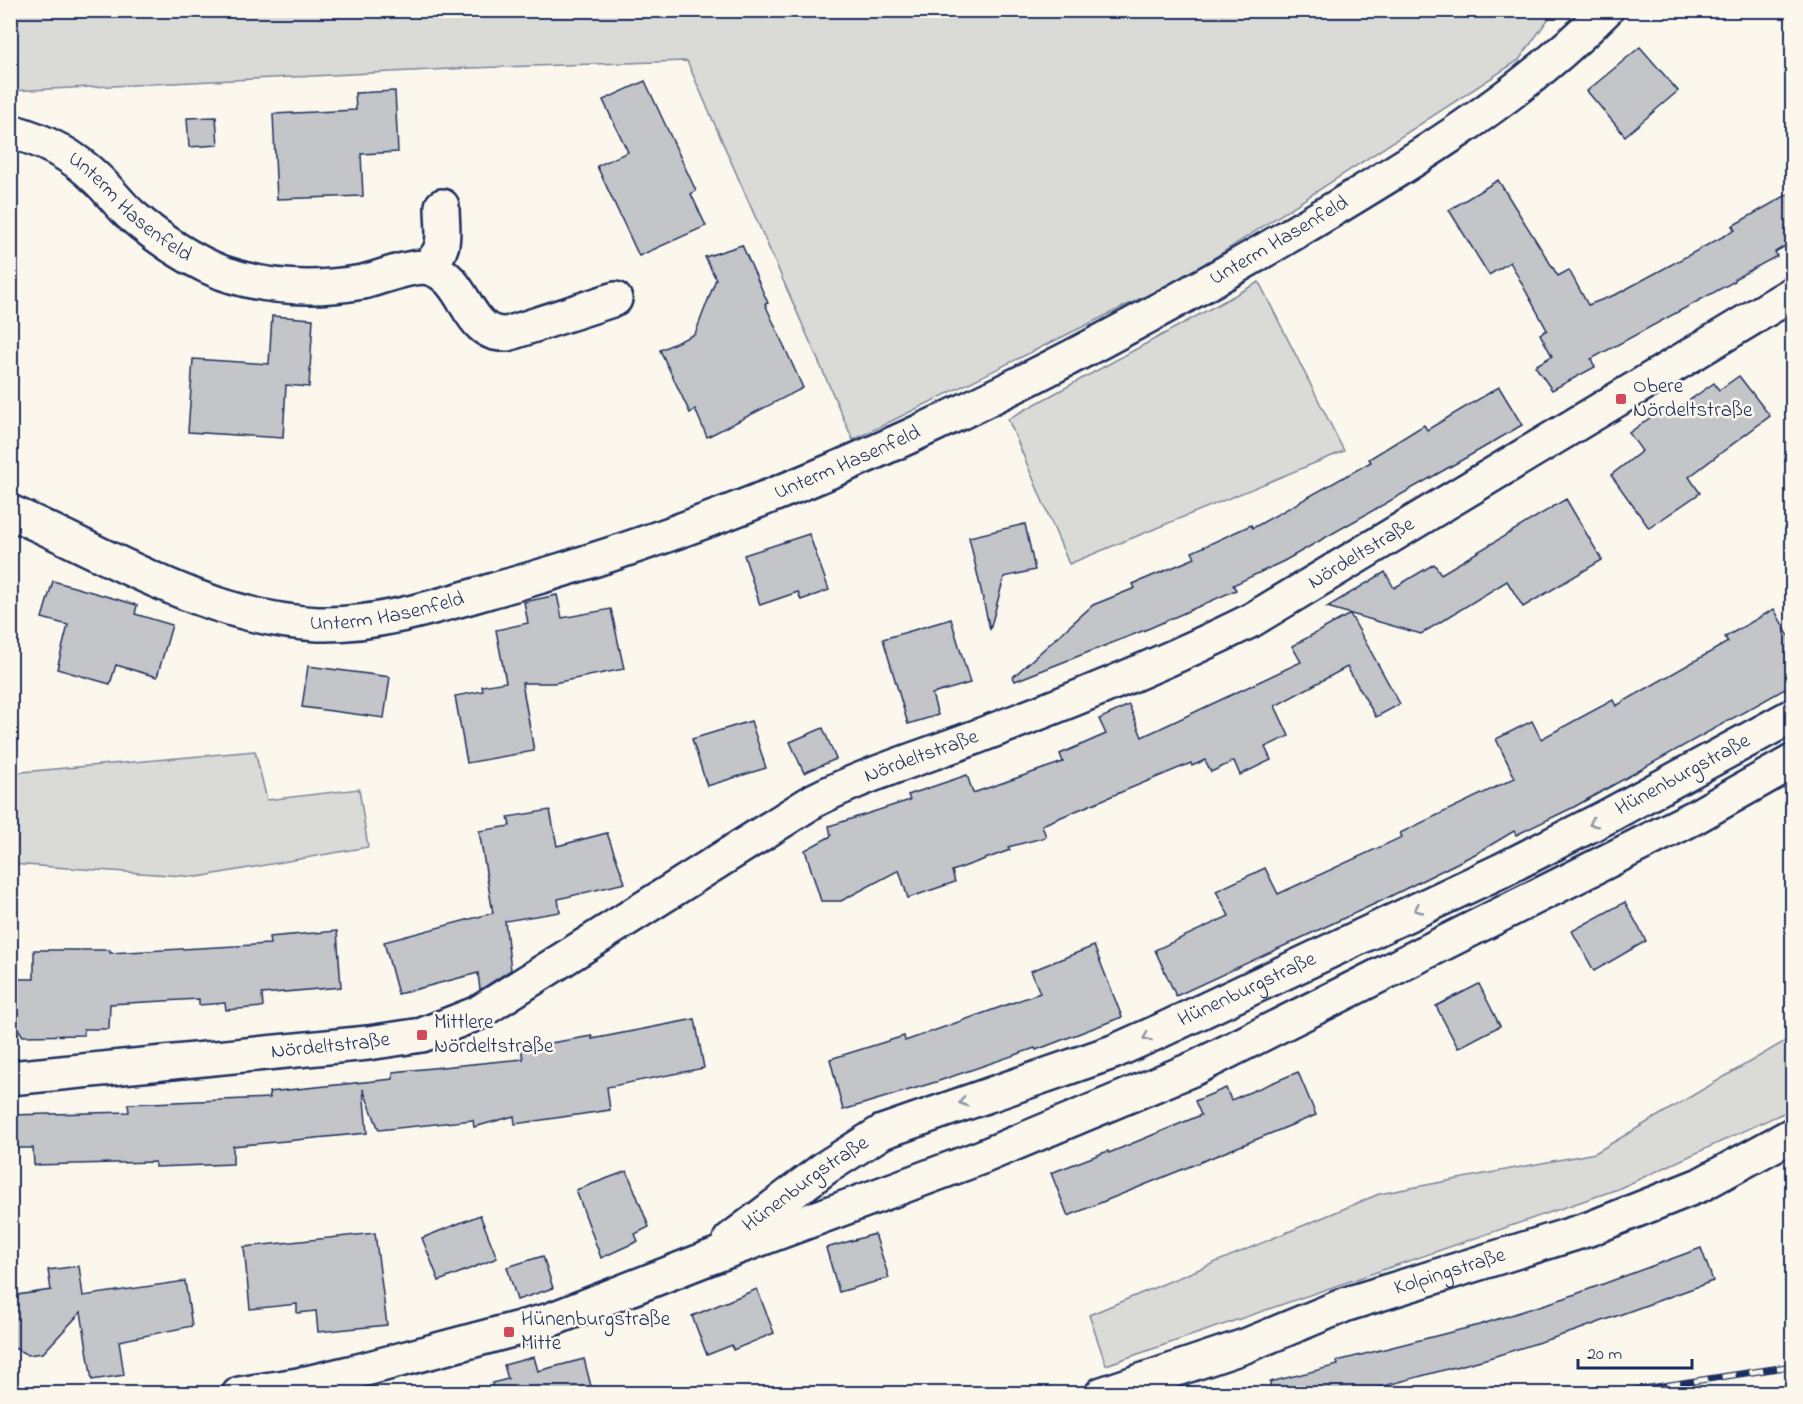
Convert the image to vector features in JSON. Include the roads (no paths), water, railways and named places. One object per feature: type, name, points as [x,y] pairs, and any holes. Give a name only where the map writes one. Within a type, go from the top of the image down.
[{"type":"street","name":"Unterm Hasenfeld","points":[[10,512],[111,560],[219,605],[274,619],[321,624],[377,618],[427,607],[622,552],[703,524],[825,472],[1009,390],[1147,319],[1358,195],[1429,149],[1546,65],[1606,10]]},
{"type":"street","name":"Unterm Hasenfeld","points":[[10,131],[43,141],[81,164],[130,214],[155,234],[194,261],[222,273],[264,284],[298,287],[363,282],[426,267]]},
{"type":"street","points":[[426,267],[439,257],[441,250],[442,206]]},
{"type":"street","points":[[426,267],[443,273],[451,280],[481,328],[496,335],[507,334],[615,299]]},
{"type":"street","name":"Nördeltstraße","points":[[10,1078],[368,1043],[422,1035],[455,1024],[517,989],[815,800],[866,777],[983,734],[1168,660],[1250,621],[1792,294]]},
{"type":"street","name":"Hünenburgstraße","points":[[706,1258],[825,1168],[882,1132],[1103,1056],[1160,1031],[1500,871],[1608,816],[1792,716]]},
{"type":"street","name":"Hünenburgstraße","points":[[239,1394],[358,1371],[550,1320],[706,1258],[982,1157],[1195,1068],[1695,818],[1792,762]]},
{"type":"street","name":"Kolpingstraße","points":[[1102,1394],[1245,1346],[1347,1304],[1589,1229],[1700,1185],[1792,1135]]},
{"type":"railway","points":[[1611,1394],[1792,1366]]},
{"type":"railway","points":[[1768,1394],[1792,1390]]},
{"type":"place","name":"Obere Nördeltstraße","points":[[1621,399]]},
{"type":"place","name":"Mittlere Nördeltstraße","points":[[422,1035]]},
{"type":"place","name":"Hünenburgstraße Mitte","points":[[509,1332]]}]
